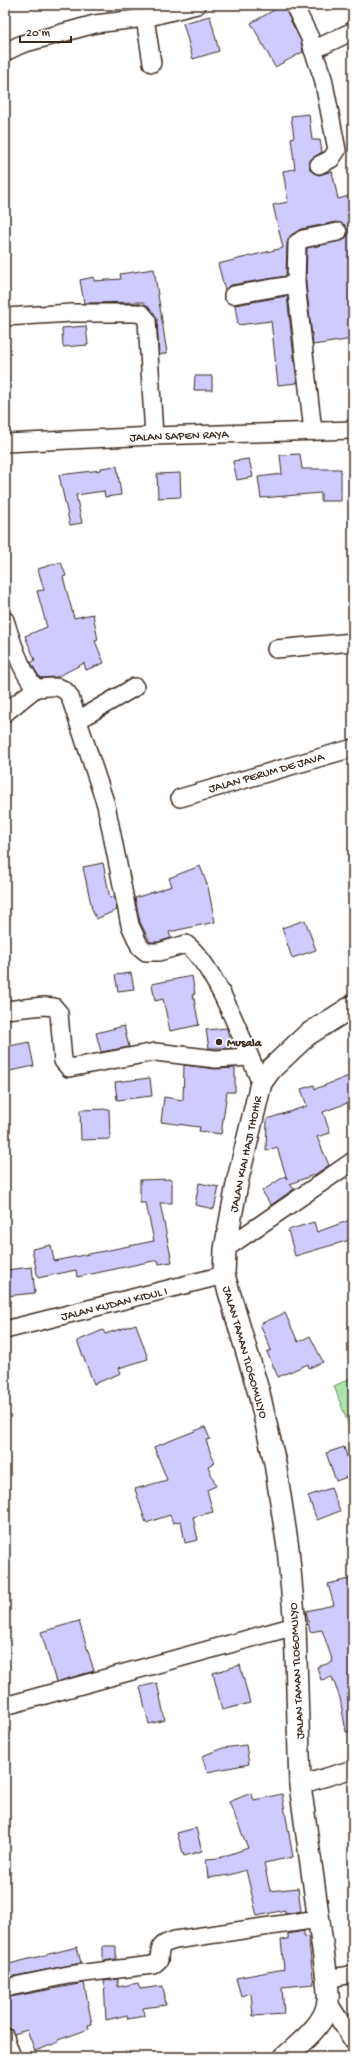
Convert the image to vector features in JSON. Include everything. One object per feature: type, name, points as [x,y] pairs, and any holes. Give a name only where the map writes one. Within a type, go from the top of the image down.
[{"type":"street","points":[[5,52],[22,44],[95,24],[145,18],[197,5]]},
{"type":"street","points":[[294,5],[310,38],[323,78],[337,150],[333,158],[319,165]]},
{"type":"street","points":[[145,18],[152,63]]},
{"type":"street","points":[[313,50],[353,31]]},
{"type":"street","points":[[313,431],[296,284],[297,244],[298,241],[303,239],[338,232]]},
{"type":"street","points":[[233,295],[296,284]]},
{"type":"street","points":[[5,317],[88,313],[135,313],[144,316],[147,320],[154,436]]},
{"type":"street","name":"JALAN SAPEN RAYA","points":[[5,443],[154,436],[353,430]]},
{"type":"street","points":[[5,620],[24,669],[36,688]]},
{"type":"street","points":[[276,649],[353,642]]},
{"type":"street","points":[[5,713],[36,688],[52,685],[66,692],[70,697],[106,805],[130,925],[140,947],[146,952],[159,952],[186,944],[193,949],[205,965],[228,1007],[261,1083]]},
{"type":"street","points":[[78,720],[134,687]]},
{"type":"street","name":"JALAN PERUM DE JAVA","points":[[180,798],[353,748]]},
{"type":"street","points":[[5,1010],[44,1006],[54,1007],[59,1014],[63,1061],[69,1068],[155,1052],[216,1059],[249,1057]]},
{"type":"street","name":"JALAN KIAI HAJI THOHIR","points":[[224,1275],[225,1249],[248,1131],[261,1083],[271,1069],[307,1035],[353,1006]]},
{"type":"street","points":[[225,1249],[353,1161]]},
{"type":"street","name":"JALAN KUDAN KIDUL I","points":[[5,1330],[224,1275]]},
{"type":"street","name":"JALAN TAMAN TLOGOMULYO","points":[[224,1275],[259,1393],[275,1463],[288,1548],[295,1626],[300,1785],[327,1979],[328,2002],[321,2021],[307,2037],[285,2057]]},
{"type":"street","points":[[5,1706],[295,1626]]},
{"type":"street","points":[[300,1785],[353,1769]]},
{"type":"street","points":[[5,1988],[68,1975],[153,1966],[159,1960],[160,1947],[162,1944],[175,1940],[318,1919]]},
{"type":"street","points":[[327,1979],[353,1974]]},
{"type":"street","points":[[328,2002],[353,2041]]},
{"type":"street","points":[[5,2037],[12,2057]]},
{"type":"green space","points":[[353,1377],[353,1437],[334,1386]]},
{"type":"building","points":[[283,5],[301,41],[303,52],[275,67],[251,23]]},
{"type":"building","points":[[210,16],[219,51],[193,59],[183,23]]},
{"type":"building","points":[[309,114],[312,140],[320,140],[322,152],[310,160],[310,170],[319,175],[332,171],[338,199],[353,195],[353,224],[350,225],[353,248],[353,339],[313,345],[306,284],[307,248],[344,240],[348,235],[345,225],[336,222],[301,229],[291,235],[287,243],[286,276],[231,285],[225,290],[218,264],[283,248],[273,205],[288,202],[283,171],[295,169],[291,138],[294,137],[291,116]]},
{"type":"building","points":[[154,269],[167,353],[159,355],[157,319],[150,308],[143,302],[84,303],[80,280],[94,277],[94,281],[121,279],[120,274]]},
{"type":"building","points":[[287,296],[297,383],[278,385],[271,321],[238,325],[235,305]]},
{"type":"building","points":[[86,326],[88,345],[63,347],[62,328]]},
{"type":"building","points":[[195,376],[212,376],[212,390],[194,390]]},
{"type":"building","points":[[300,454],[302,469],[341,469],[341,501],[321,501],[321,493],[261,498],[258,477],[282,474],[280,455]]},
{"type":"building","points":[[249,459],[253,477],[237,480],[233,461]]},
{"type":"building","points":[[117,466],[121,495],[105,497],[104,491],[76,495],[82,523],[70,525],[59,475],[101,470],[101,468]]},
{"type":"building","points":[[180,473],[181,497],[158,498],[157,474]]},
{"type":"building","points":[[61,562],[66,576],[63,577],[74,618],[93,614],[98,640],[95,641],[104,663],[86,670],[84,663],[57,677],[40,678],[31,663],[35,660],[25,636],[47,627],[37,591],[44,590],[38,569]]},
{"type":"building","points":[[103,863],[110,898],[114,896],[117,910],[96,919],[92,909],[83,867]]},
{"type":"building","points":[[200,866],[208,887],[215,922],[169,932],[171,938],[158,942],[150,942],[140,922],[135,898],[172,886],[169,878]]},
{"type":"building","points":[[305,920],[316,950],[292,958],[282,928]]},
{"type":"building","points":[[131,973],[134,989],[118,991],[115,975]]},
{"type":"building","points":[[192,976],[195,994],[193,994],[199,1025],[170,1031],[163,999],[155,1001],[152,984]]},
{"type":"building","points":[[124,1026],[129,1047],[101,1052],[96,1033]]},
{"type":"building","name":"Musala","points":[[227,1028],[231,1048],[209,1048],[206,1030]]},
{"type":"building","points":[[29,1042],[34,1066],[5,1072],[5,1047]]},
{"type":"building","points":[[184,1065],[215,1069],[235,1068],[235,1092],[227,1092],[221,1134],[199,1131],[200,1127],[161,1122],[164,1097],[183,1100]]},
{"type":"building","points":[[349,1076],[353,1086],[353,1101],[323,1112],[330,1133],[317,1137],[329,1165],[316,1174],[290,1184],[294,1189],[271,1205],[262,1191],[285,1176],[287,1179],[277,1147],[266,1151],[267,1119],[307,1106],[301,1089],[314,1085],[315,1089]]},
{"type":"building","points":[[150,1078],[152,1096],[117,1100],[115,1082]]},
{"type":"building","points":[[109,1109],[110,1139],[81,1140],[80,1110]]},
{"type":"building","points":[[172,1179],[172,1203],[160,1203],[172,1262],[159,1264],[158,1260],[77,1277],[76,1270],[38,1278],[32,1249],[51,1245],[54,1261],[154,1241],[146,1203],[140,1203],[140,1180]]},
{"type":"building","points":[[199,1183],[219,1187],[214,1209],[195,1205]]},
{"type":"building","points":[[353,1219],[353,1239],[295,1256],[288,1230],[314,1222],[317,1232]]},
{"type":"building","points":[[32,1267],[35,1293],[5,1296],[5,1270]]},
{"type":"building","points":[[285,1313],[298,1342],[310,1336],[323,1362],[309,1368],[308,1364],[278,1377],[267,1352],[271,1350],[260,1324]]},
{"type":"building","points":[[136,1324],[148,1359],[119,1368],[121,1373],[94,1384],[77,1341],[103,1330],[105,1334]]},
{"type":"building","points":[[205,1427],[210,1439],[206,1440],[214,1463],[208,1466],[216,1486],[207,1490],[213,1512],[193,1517],[198,1540],[185,1543],[181,1521],[173,1523],[170,1515],[146,1523],[135,1489],[167,1480],[154,1447]]},
{"type":"building","points":[[344,1447],[353,1475],[336,1481],[326,1453]]},
{"type":"building","points":[[331,1488],[340,1511],[317,1520],[308,1496]]},
{"type":"building","points":[[353,1578],[353,1731],[346,1732],[340,1698],[332,1677],[321,1680],[317,1667],[333,1662],[322,1630],[310,1632],[306,1611],[334,1605],[328,1584]]},
{"type":"building","points":[[79,1621],[94,1671],[56,1682],[41,1632]]},
{"type":"building","points":[[240,1665],[250,1703],[222,1710],[213,1673]]},
{"type":"building","points":[[157,1683],[165,1720],[149,1724],[140,1687]]},
{"type":"building","points":[[246,1745],[249,1764],[207,1772],[202,1756],[223,1748]]},
{"type":"building","points":[[251,1793],[254,1800],[282,1794],[293,1857],[264,1863],[270,1891],[298,1888],[301,1911],[285,1914],[285,1910],[257,1916],[246,1870],[230,1875],[208,1878],[206,1859],[219,1858],[248,1848],[229,1802]]},
{"type":"building","points":[[196,1828],[202,1851],[184,1856],[177,1833]]},
{"type":"building","points":[[304,1931],[304,1937],[308,1936],[314,1984],[282,1987],[284,2014],[253,2016],[251,1993],[241,1996],[236,1978],[284,1969],[281,1940],[288,1939],[288,1934]]},
{"type":"building","points":[[103,1946],[116,1946],[116,1959],[103,1961]]},
{"type":"building","points":[[77,1947],[81,1963],[5,1978],[5,1965]]},
{"type":"building","points":[[118,1979],[118,1987],[138,1983],[140,1989],[163,1986],[166,2005],[143,2008],[144,2016],[128,2019],[127,2015],[106,2020],[104,1981]]},
{"type":"building","points":[[84,1983],[92,2024],[88,2025],[89,2029],[58,2040],[59,2042],[35,2051],[27,2030],[14,2034],[11,2029],[6,2027],[5,1998]]},
{"type":"place","name":"Musala","points":[[219,1042]]}]
